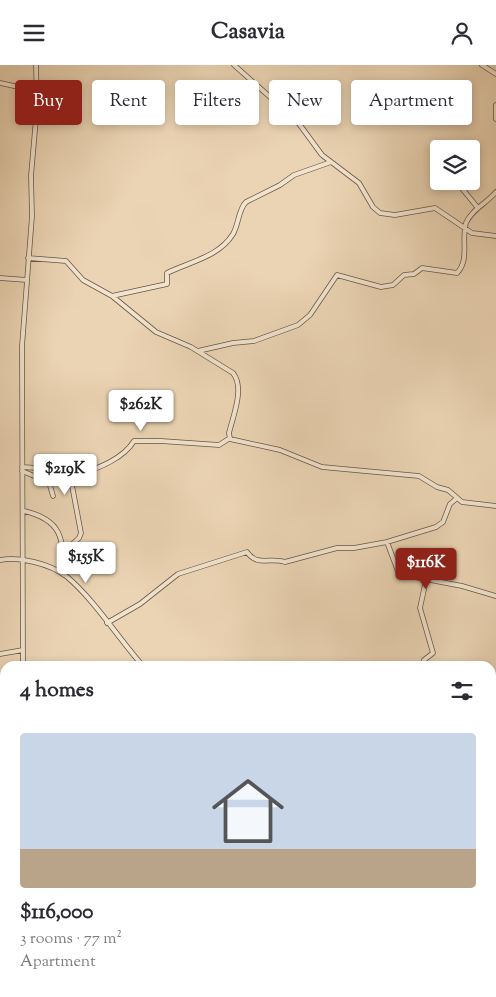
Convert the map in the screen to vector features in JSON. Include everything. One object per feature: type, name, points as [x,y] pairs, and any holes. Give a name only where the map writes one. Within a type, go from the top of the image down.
[{"type":"street","points":[[36,65],[37,80]]},
{"type":"street","points":[[234,65],[297,121],[322,155],[359,183],[373,207],[380,213],[395,215],[436,209],[465,229],[476,234],[496,236]]},
{"type":"street","points":[[482,65],[496,74]]},
{"type":"street","points":[[0,83],[15,86]]},
{"type":"street","points":[[496,105],[496,119]]},
{"type":"street","points":[[23,661],[21,560],[24,511],[22,346],[35,125]]},
{"type":"street","points":[[112,296],[167,284],[167,273],[189,265],[227,242],[235,230],[242,206],[246,202],[280,185],[294,175],[331,162]]},
{"type":"street","points":[[463,190],[478,208]]},
{"type":"street","points":[[198,351],[233,343],[256,341],[298,325],[310,315],[337,275],[380,287],[393,285],[404,275],[414,274],[422,268],[457,273],[464,257],[465,229],[470,216],[496,192]]},
{"type":"street","points":[[28,258],[66,261],[83,280],[112,296],[156,332],[198,351],[236,377],[237,393],[228,433],[230,438]]},
{"type":"street","points":[[0,278],[27,280]]},
{"type":"street","points":[[71,478],[108,463],[131,447],[134,441],[166,441],[219,445],[230,438],[280,450],[322,467],[418,476],[437,487],[448,490],[456,499],[466,503],[496,507]]},
{"type":"street","points":[[22,469],[59,471],[67,473],[71,478],[81,533],[64,552]]},
{"type":"street","points":[[22,469],[49,482],[53,496]]},
{"type":"street","points":[[107,623],[140,604],[183,572],[245,553],[248,553],[251,559],[262,562],[278,559],[285,562],[337,548],[354,548],[387,542],[440,525],[446,517],[450,504],[456,499]]},
{"type":"street","points":[[24,511],[38,514],[53,524],[59,532],[64,552],[64,575]]},
{"type":"street","points":[[387,542],[399,574],[462,586],[496,596]]},
{"type":"street","points":[[0,560],[21,560],[48,567],[64,575],[139,661]]},
{"type":"street","points":[[424,661],[433,653],[420,608],[426,580]]},
{"type":"street","points":[[0,655],[23,650]]}]
